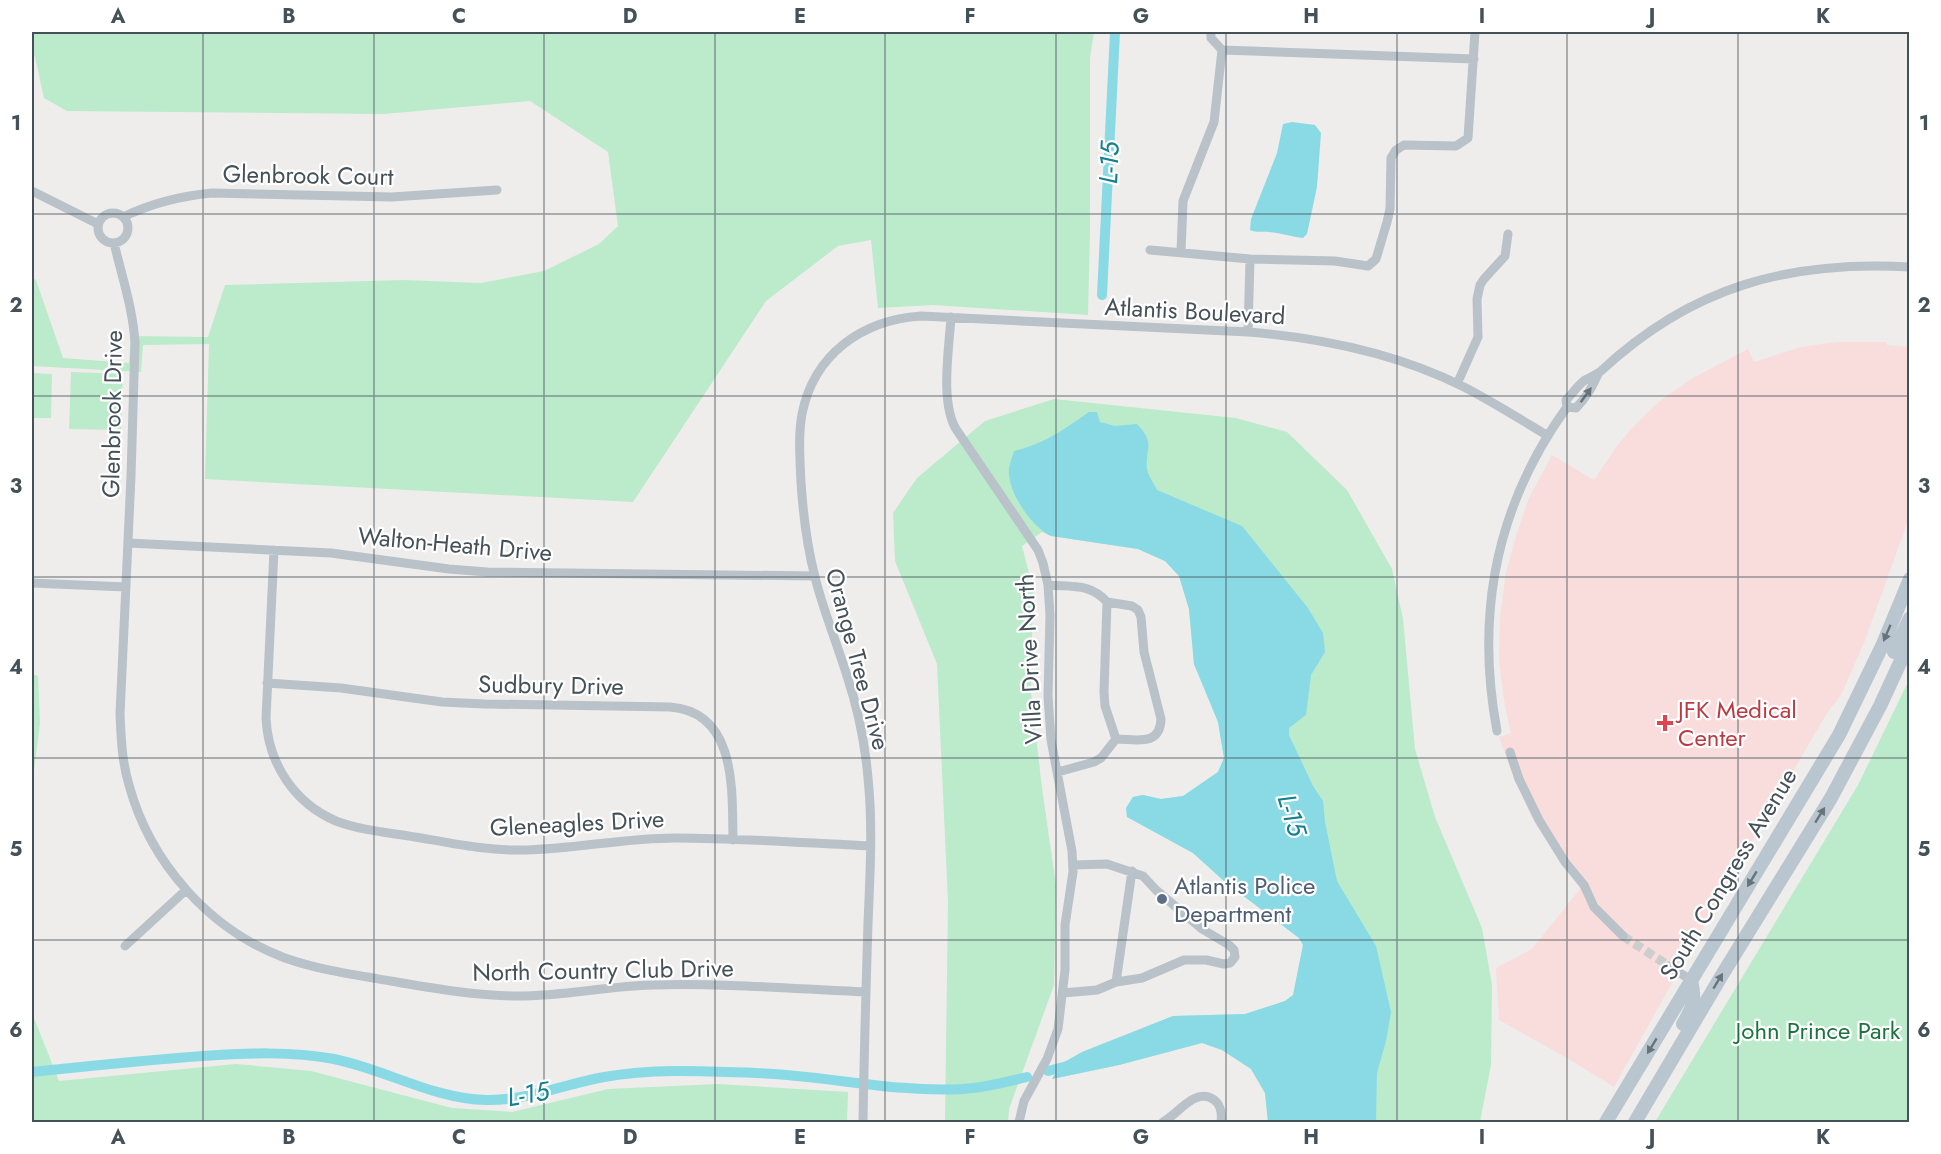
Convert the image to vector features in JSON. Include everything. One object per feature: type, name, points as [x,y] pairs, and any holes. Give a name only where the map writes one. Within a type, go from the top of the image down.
[{"type":"main road","name":"South Congress Avenue","points":[[1606,1122],[1839,735],[1883,644],[1909,582]]},
{"type":"main road","points":[[1856,751],[1860,723],[1880,686],[1910,618]]},
{"type":"main road","name":"South Congress Avenue","points":[[1635,1122],[1831,798],[1880,706],[1910,641]]},
{"type":"main road","points":[[1635,1122],[1642,1094],[1689,1013],[1695,995],[1691,980]]},
{"type":"street","points":[[1211,32],[1211,38],[1222,50],[1474,59]]},
{"type":"street","points":[[1150,250],[1250,259],[1335,261],[1368,266],[1376,259],[1390,209],[1391,158],[1396,150],[1404,145],[1456,146],[1468,138],[1476,32]]},
{"type":"street","points":[[1181,252],[1184,201],[1214,122],[1222,50]]},
{"type":"street","name":"Glenbrook Court","points":[[123,217],[164,200],[212,193],[392,197],[497,190]]},
{"type":"street","name":"Glenbrook Drive","points":[[32,191],[98,224],[97,229],[101,239],[114,243],[130,300],[135,343],[126,587]]},
{"type":"street","points":[[98,224],[104,216],[109,214],[118,214],[123,217],[128,225],[127,235],[120,242],[114,243]]},
{"type":"street","points":[[1457,384],[1478,337],[1477,299],[1480,285],[1505,256],[1508,234]]},
{"type":"street","points":[[1248,332],[1250,259]]},
{"type":"street","points":[[1497,731],[1488,657],[1488,627],[1495,570],[1511,513],[1533,459],[1567,407],[1576,408],[1590,393],[1599,374],[1646,335],[1682,311],[1722,292],[1756,280],[1814,268],[1869,265],[1910,267]]},
{"type":"street","name":"Atlantis Boulevard","points":[[830,357],[848,340],[862,331],[889,320],[921,316],[1291,335],[1360,349],[1395,359],[1457,384],[1504,408],[1548,436]]},
{"type":"street","name":"Villa Drive North","points":[[951,317],[947,397],[950,417],[1038,550],[1048,585],[1050,615],[1048,696],[1051,740],[1073,865],[1072,888],[1065,925],[1063,993],[1054,1045],[1027,1095],[1019,1122]]},
{"type":"street","name":"Orange Tree Drive","points":[[830,357],[820,370],[806,399],[801,432],[802,503],[814,576],[847,676],[861,732],[868,777],[870,846],[863,1122]]},
{"type":"street","name":"Walton-Heath Drive","points":[[128,543],[331,554],[487,572],[814,576]]},
{"type":"street","name":"Gleneagles Drive","points":[[274,550],[267,683],[266,725],[269,741],[276,764],[284,778],[303,800],[337,821],[352,826],[495,849],[550,849],[636,839],[674,838],[870,846]]},
{"type":"street","points":[[32,583],[126,587]]},
{"type":"street","points":[[1048,585],[1089,588],[1100,594],[1107,602],[1132,606],[1141,616],[1144,652],[1161,719],[1158,733],[1153,738],[1146,740],[1116,739]]},
{"type":"street","name":"North Country Club Drive","points":[[126,587],[120,714],[123,759],[129,785],[145,828],[158,852],[186,891],[208,912],[250,941],[283,957],[326,970],[447,991],[491,995],[547,996],[646,985],[680,984],[866,992]]},
{"type":"street","points":[[1107,602],[1104,692],[1105,706],[1116,739]]},
{"type":"street","name":"Sudbury Drive","points":[[267,683],[341,688],[485,705],[670,707],[690,711],[703,718],[713,728],[723,746],[730,781],[733,840]]},
{"type":"street","points":[[1058,772],[1094,762],[1101,758],[1116,739]]},
{"type":"street","points":[[1510,752],[1519,778],[1539,820],[1565,862],[1584,885],[1594,907],[1623,936]]},
{"type":"street","points":[[1063,993],[1097,990],[1116,982],[1142,978],[1184,960],[1206,960],[1224,964],[1230,963],[1234,957],[1234,950],[1229,945],[1202,929],[1143,876],[1107,864],[1073,865]]},
{"type":"street","points":[[1116,982],[1132,871]]},
{"type":"street","points":[[125,946],[186,891]]},
{"type":"street","points":[[1669,966],[1691,980]]},
{"type":"street","points":[[1163,1122],[1201,1095],[1217,1101],[1221,1107],[1221,1122]]},
{"type":"shaded area","name":"JFK Medical Center","points":[[1837,342],[1887,342],[1887,345],[1909,347],[1909,518],[1864,643],[1841,695],[1827,713],[1728,883],[1614,1087],[1499,1020],[1496,968],[1532,949],[1580,889],[1536,825],[1514,779],[1499,737],[1511,733],[1499,661],[1500,616],[1506,573],[1517,533],[1529,498],[1552,455],[1594,480],[1632,428],[1661,400],[1693,378],[1748,349],[1754,362],[1801,347]]},
{"type":"green space","points":[[32,32],[1094,32],[1090,58],[1088,315],[933,305],[878,308],[871,240],[838,246],[766,301],[633,502],[205,479],[209,344],[143,345],[141,372],[32,366],[32,278],[36,280],[63,358],[129,363],[131,336],[208,337],[225,285],[403,280],[481,283],[544,271],[599,244],[618,226],[608,152],[530,101],[384,114],[67,111],[44,98],[32,52]]},
{"type":"green space","points":[[71,372],[123,374],[121,430],[69,429]]},
{"type":"green space","points":[[32,373],[52,374],[51,418],[32,418]]},
{"type":"green space","points":[[1054,399],[1236,418],[1287,432],[1347,490],[1392,569],[1403,619],[1415,749],[1435,817],[1482,928],[1492,985],[1491,1065],[1480,1122],[1268,1122],[1265,1093],[1251,1069],[1222,1050],[1202,1043],[1119,1065],[1052,1079],[1061,1064],[1082,1052],[1173,1016],[1245,1014],[1285,1001],[1293,995],[1303,945],[1299,938],[1225,882],[1193,853],[1127,817],[1126,808],[1133,797],[1143,795],[1161,799],[1183,796],[1218,772],[1224,758],[1218,722],[1194,664],[1189,609],[1179,576],[1165,561],[1138,549],[1051,536],[1042,532],[1022,546],[1033,589],[1031,693],[1056,885],[1054,985],[1009,1109],[1008,1122],[945,1122],[948,902],[937,664],[895,561],[893,513],[917,478],[985,421]]},
{"type":"green space","points":[[32,674],[38,676],[40,723],[32,786]]},
{"type":"green space","name":"John Prince Park","points":[[1909,680],[1909,1122],[1655,1122],[1858,785]]},
{"type":"green space","points":[[32,1013],[59,1081],[236,1064],[311,1071],[452,1108],[512,1112],[608,1089],[718,1084],[848,1092],[847,1122],[32,1122]]},
{"type":"water","points":[[1292,122],[1315,125],[1321,133],[1317,187],[1307,234],[1303,238],[1250,230],[1251,219],[1277,153],[1283,124]]},
{"type":"water","points":[[1089,412],[1097,412],[1100,422],[1115,426],[1137,424],[1148,441],[1147,469],[1157,490],[1242,526],[1308,608],[1323,633],[1325,652],[1311,675],[1306,715],[1289,728],[1289,735],[1313,786],[1323,801],[1337,881],[1376,946],[1391,1012],[1377,1073],[1376,1122],[1268,1122],[1265,1093],[1251,1069],[1222,1050],[1202,1043],[1119,1065],[1052,1079],[1061,1064],[1082,1052],[1173,1016],[1245,1014],[1285,1001],[1293,995],[1303,945],[1299,938],[1225,882],[1193,853],[1127,817],[1126,808],[1133,797],[1143,795],[1161,799],[1183,796],[1218,772],[1224,758],[1218,722],[1194,664],[1189,609],[1179,576],[1165,561],[1138,549],[1051,536],[1030,518],[1013,491],[1009,471],[1014,451],[1045,440]]},
{"type":"waterway","name":"L-15","points":[[1102,295],[1115,32]]},
{"type":"waterway","name":"L-15","points":[[32,1072],[139,1061],[269,1053],[334,1059],[372,1069],[447,1095],[486,1100],[516,1098],[604,1077],[661,1071],[782,1074],[937,1090],[979,1087],[1027,1077]]},
{"type":"waterway","name":"L-15","points":[[1048,1071],[1071,1065]]},
{"type":"tunnel","points":[[1623,936],[1669,966]]},
{"type":"place","name":"JFK Medical Center","points":[[1665,723]]},
{"type":"place","name":"Atlantis Police Department","points":[[1162,899]]}]
